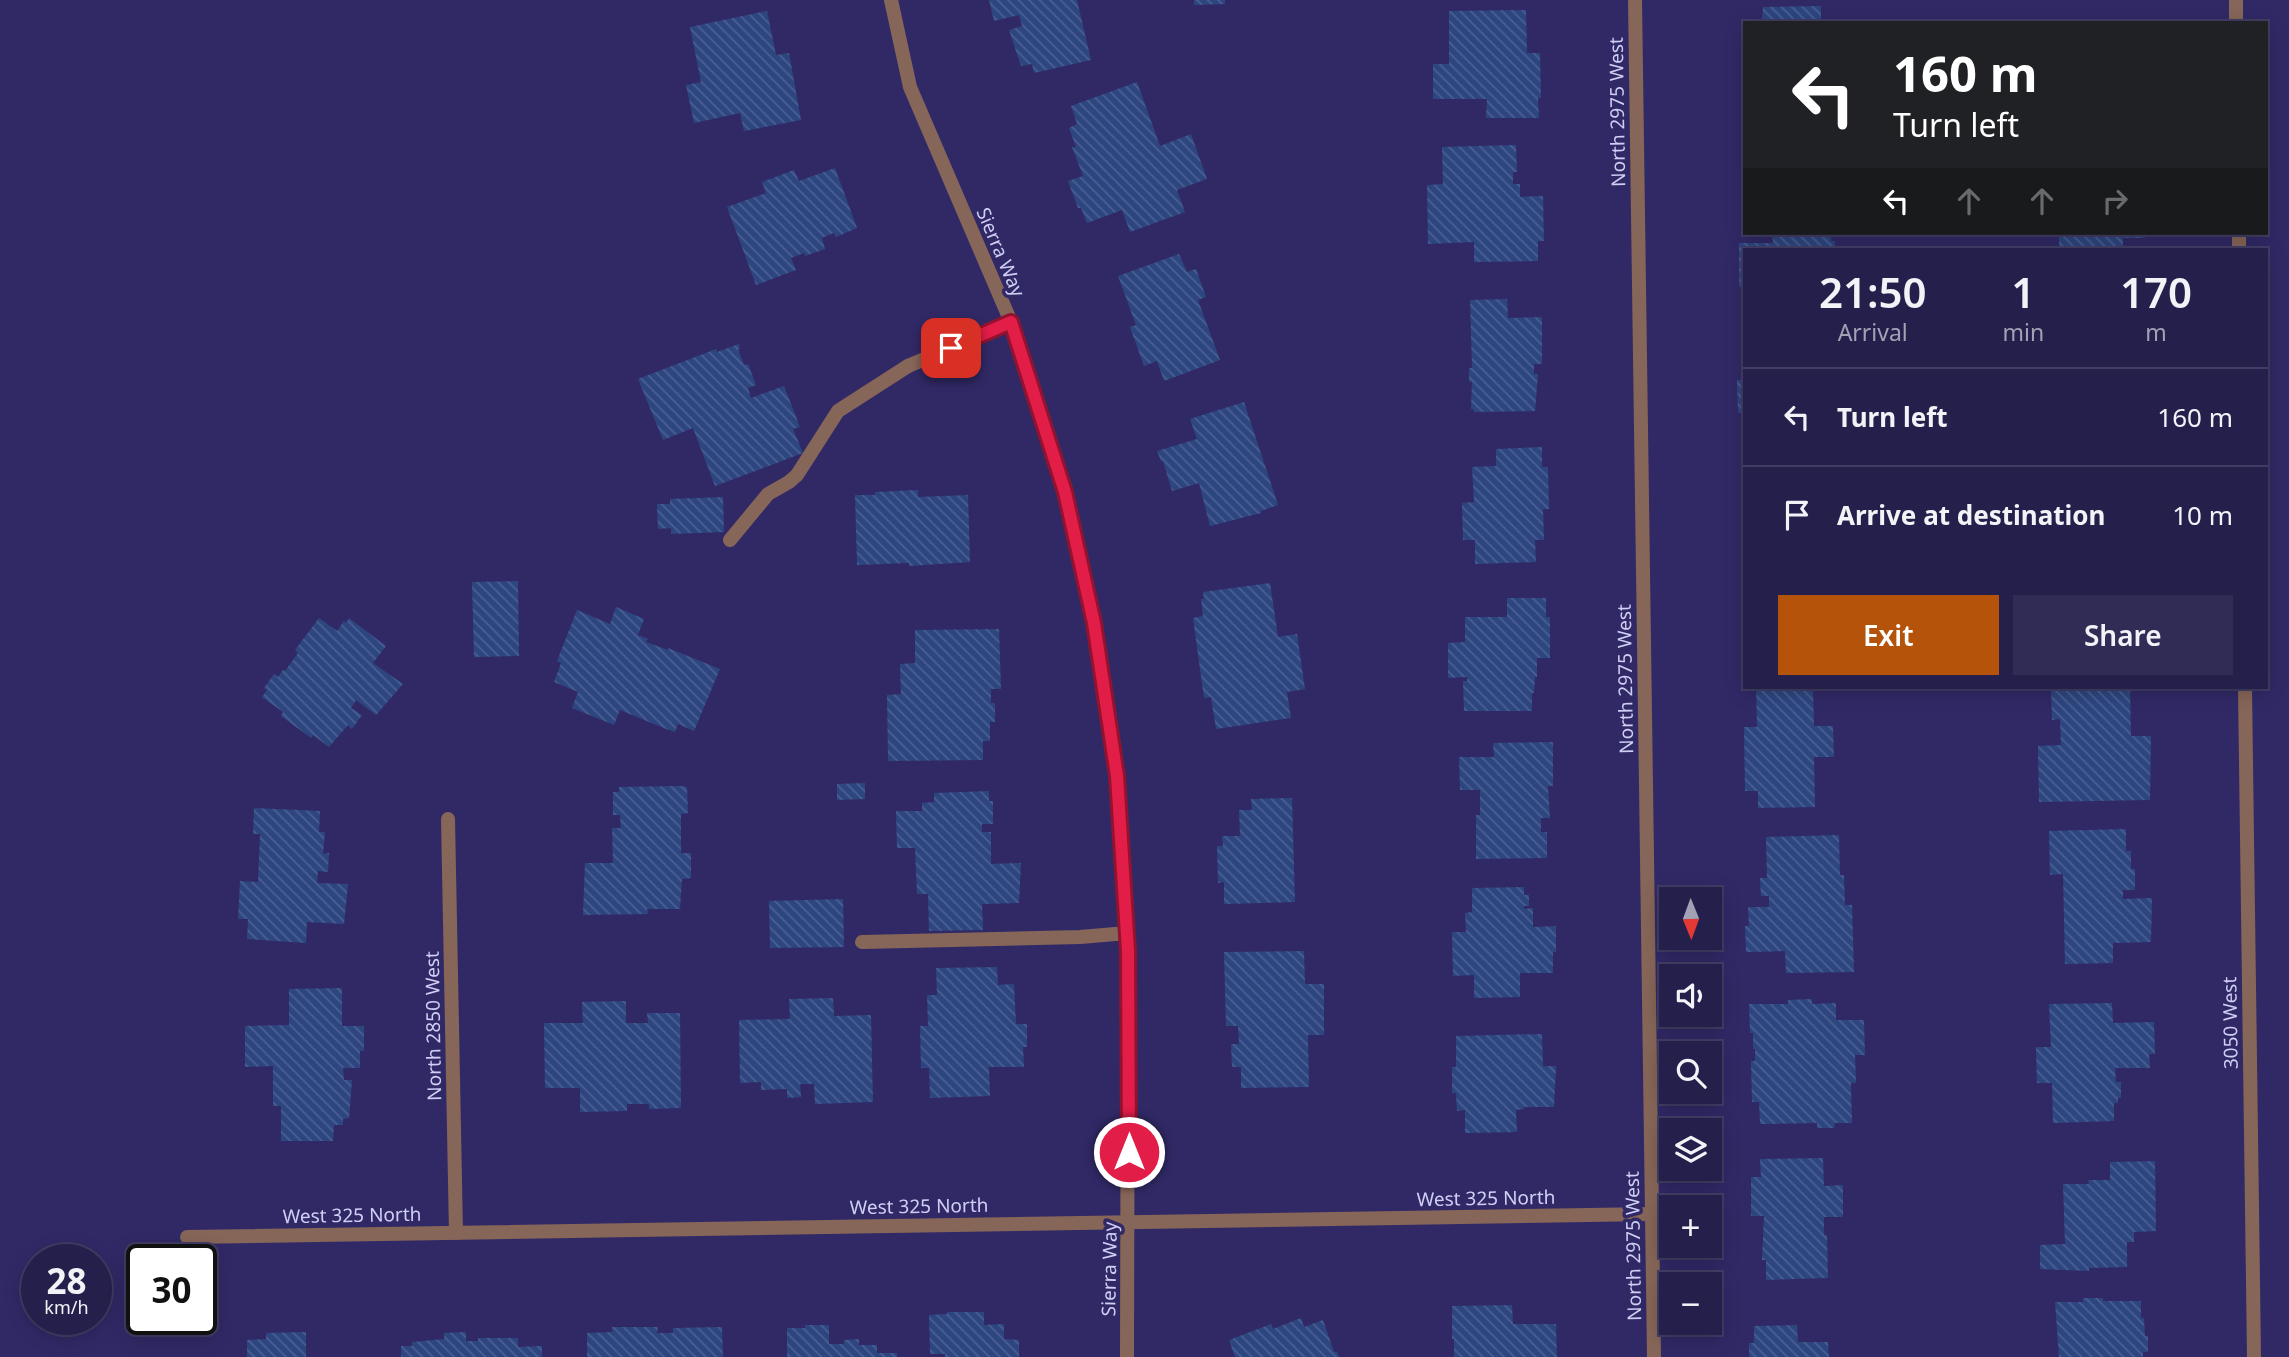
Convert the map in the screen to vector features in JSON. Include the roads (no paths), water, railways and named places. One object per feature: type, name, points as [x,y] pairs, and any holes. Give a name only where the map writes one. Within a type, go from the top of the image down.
[{"type":"street","name":"Sierra Way","points":[[891,0],[910,88],[1011,322],[1065,492],[1094,623],[1117,776],[1127,933],[1127,1357]]},
{"type":"street","name":"North 2975 West","points":[[1635,0],[1654,1357]]},
{"type":"street","points":[[2235,0],[2236,21]]},
{"type":"street","points":[[730,540],[768,494],[797,475],[838,411],[908,366],[1011,322]]},
{"type":"street","name":"3050 West","points":[[2245,689],[2254,1357]]},
{"type":"street","name":"North 2850 West","points":[[448,819],[456,1233]]},
{"type":"street","points":[[862,942],[1080,937],[1127,933]]},
{"type":"street","name":"West 325 North","points":[[187,1237],[1652,1214]]}]
